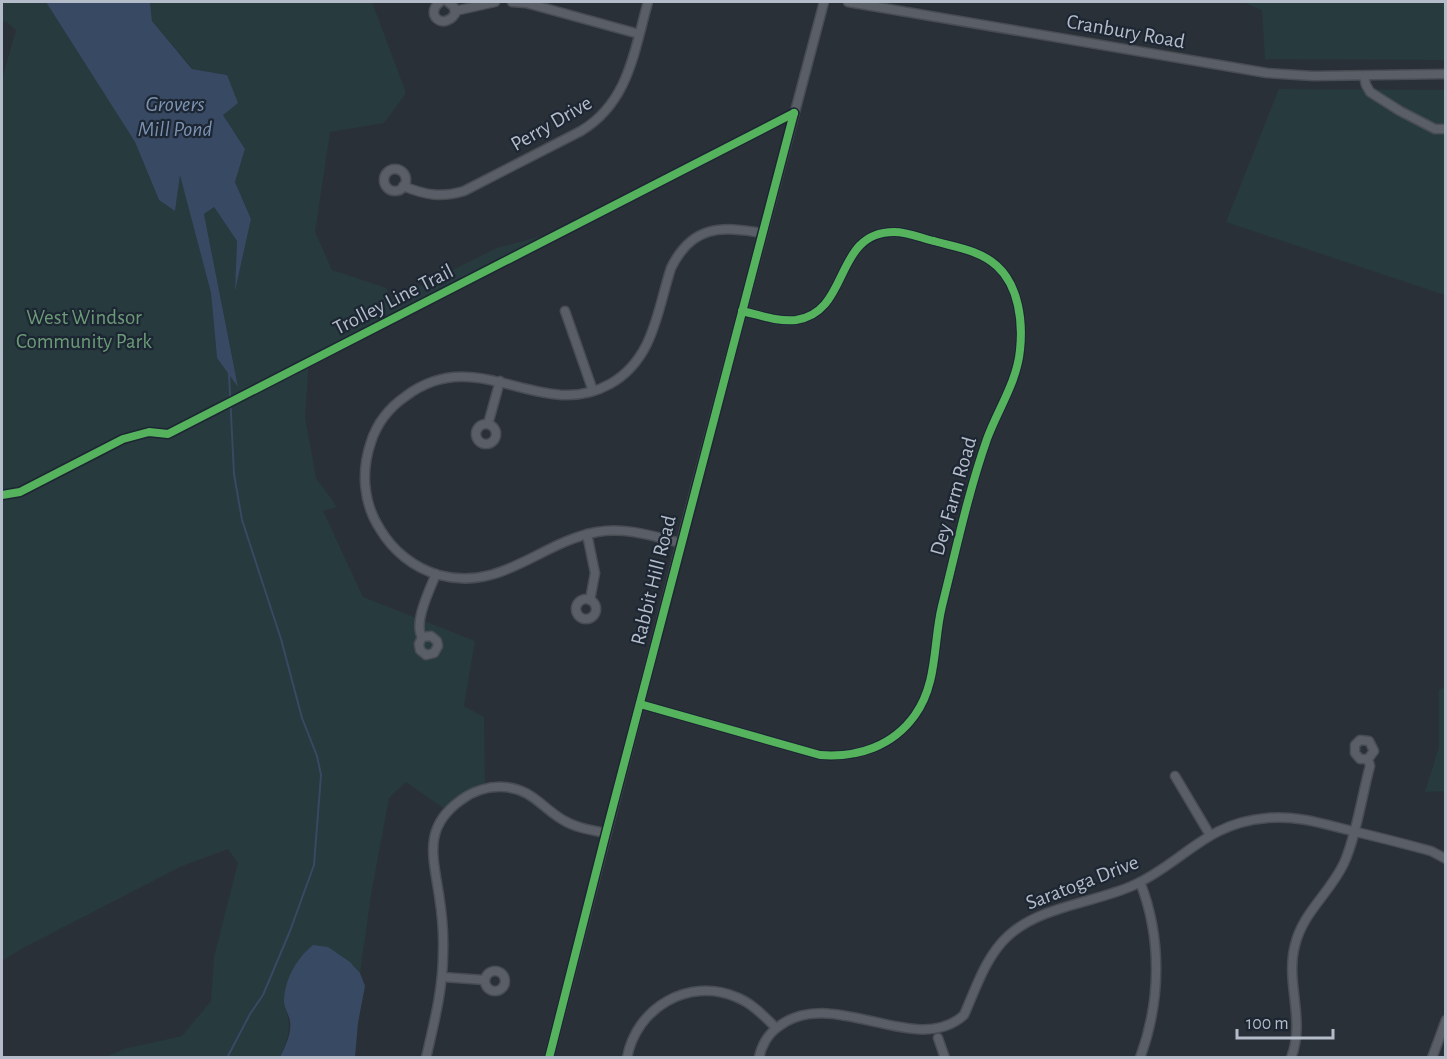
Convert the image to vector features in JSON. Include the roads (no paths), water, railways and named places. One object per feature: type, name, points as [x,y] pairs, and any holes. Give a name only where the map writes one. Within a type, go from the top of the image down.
[{"type":"street","points":[[440,2],[435,6],[434,13],[440,21],[450,20],[455,11],[453,5],[448,2]]},
{"type":"street","points":[[455,11],[495,2]]},
{"type":"street","points":[[512,2],[526,3],[639,34]]},
{"type":"street","name":"Perry Drive","points":[[404,186],[434,196],[464,191],[590,126],[607,111],[622,89],[648,2]]},
{"type":"street","name":"Rabbit Hill Road","points":[[549,1058],[681,543],[824,2]]},
{"type":"street","name":"Cranbury Road","points":[[848,2],[1267,73],[1313,76],[1446,74]]},
{"type":"street","points":[[1364,76],[1370,92],[1421,124],[1435,129],[1446,129]]},
{"type":"street","points":[[681,543],[626,531],[606,531],[586,534],[567,541],[511,568],[487,576],[460,578],[436,574],[400,554],[377,525],[368,502],[365,477],[372,439],[391,408],[422,386],[440,379],[460,376],[485,377],[558,395],[571,396],[593,391],[621,377],[637,362],[645,350],[656,327],[671,268],[675,259],[689,243],[705,233],[724,228],[762,233]]},
{"type":"street","name":"Dey Farm Road","points":[[640,704],[820,755],[856,754],[880,746],[900,732],[917,713],[928,690],[940,614],[980,460],[991,428],[1014,379],[1020,351],[1021,324],[1018,307],[1010,283],[996,266],[976,253],[903,233],[883,233],[866,240],[859,246],[848,259],[829,300],[807,317],[780,320],[742,311]]},
{"type":"street","points":[[565,311],[593,391]]},
{"type":"street","points":[[488,424],[500,381]]},
{"type":"street","points":[[586,534],[595,573],[590,600]]},
{"type":"street","points":[[422,637],[419,624],[436,574]]},
{"type":"street","points":[[1291,1058],[1297,1039],[1298,1026],[1291,970],[1295,944],[1311,909],[1332,883],[1344,863],[1370,766],[1368,759]]},
{"type":"street","points":[[1175,776],[1210,835]]},
{"type":"street","points":[[426,1058],[439,1002],[442,977],[443,932],[432,851],[437,829],[447,812],[463,798],[482,790],[513,789],[532,796],[571,824],[606,833]]},
{"type":"street","name":"Saratoga Drive","points":[[928,1040],[938,1038],[959,1023],[993,953],[1018,927],[1042,915],[1140,882],[1210,835],[1239,823],[1275,817],[1311,820],[1431,851],[1446,859]]},
{"type":"street","points":[[1140,882],[1153,930],[1156,969],[1152,1012],[1140,1058]]},
{"type":"street","points":[[442,977],[485,980]]},
{"type":"street","points":[[627,1058],[637,1029],[651,1012],[669,1000],[692,992],[715,992],[736,997],[755,1007],[776,1028]]},
{"type":"street","points":[[759,1058],[764,1044],[776,1028],[794,1018],[809,1015],[900,1037]]},
{"type":"street","points":[[1432,1058],[1446,1020]]},
{"type":"street","points":[[938,1038],[945,1058]]},
{"type":"water","name":"Grovers Mill Pond","points":[[46,2],[150,2],[152,21],[192,69],[227,75],[238,103],[223,115],[245,149],[235,182],[251,219],[235,291],[237,241],[214,207],[204,214],[238,387],[217,358],[211,293],[180,175],[175,211],[159,200],[135,142]]},
{"type":"water","points":[[313,945],[328,947],[350,962],[360,973],[365,986],[355,1057],[280,1057],[290,1030],[290,1021],[284,1003],[286,986],[296,963]]},
{"type":"waterway","points":[[227,1058],[250,1014],[263,995],[314,865],[321,775],[317,756],[302,718],[281,639],[242,520],[234,474],[229,374]]},
{"type":"park label","name":"West Windsor Community Park","points":[[84,329]]}]
